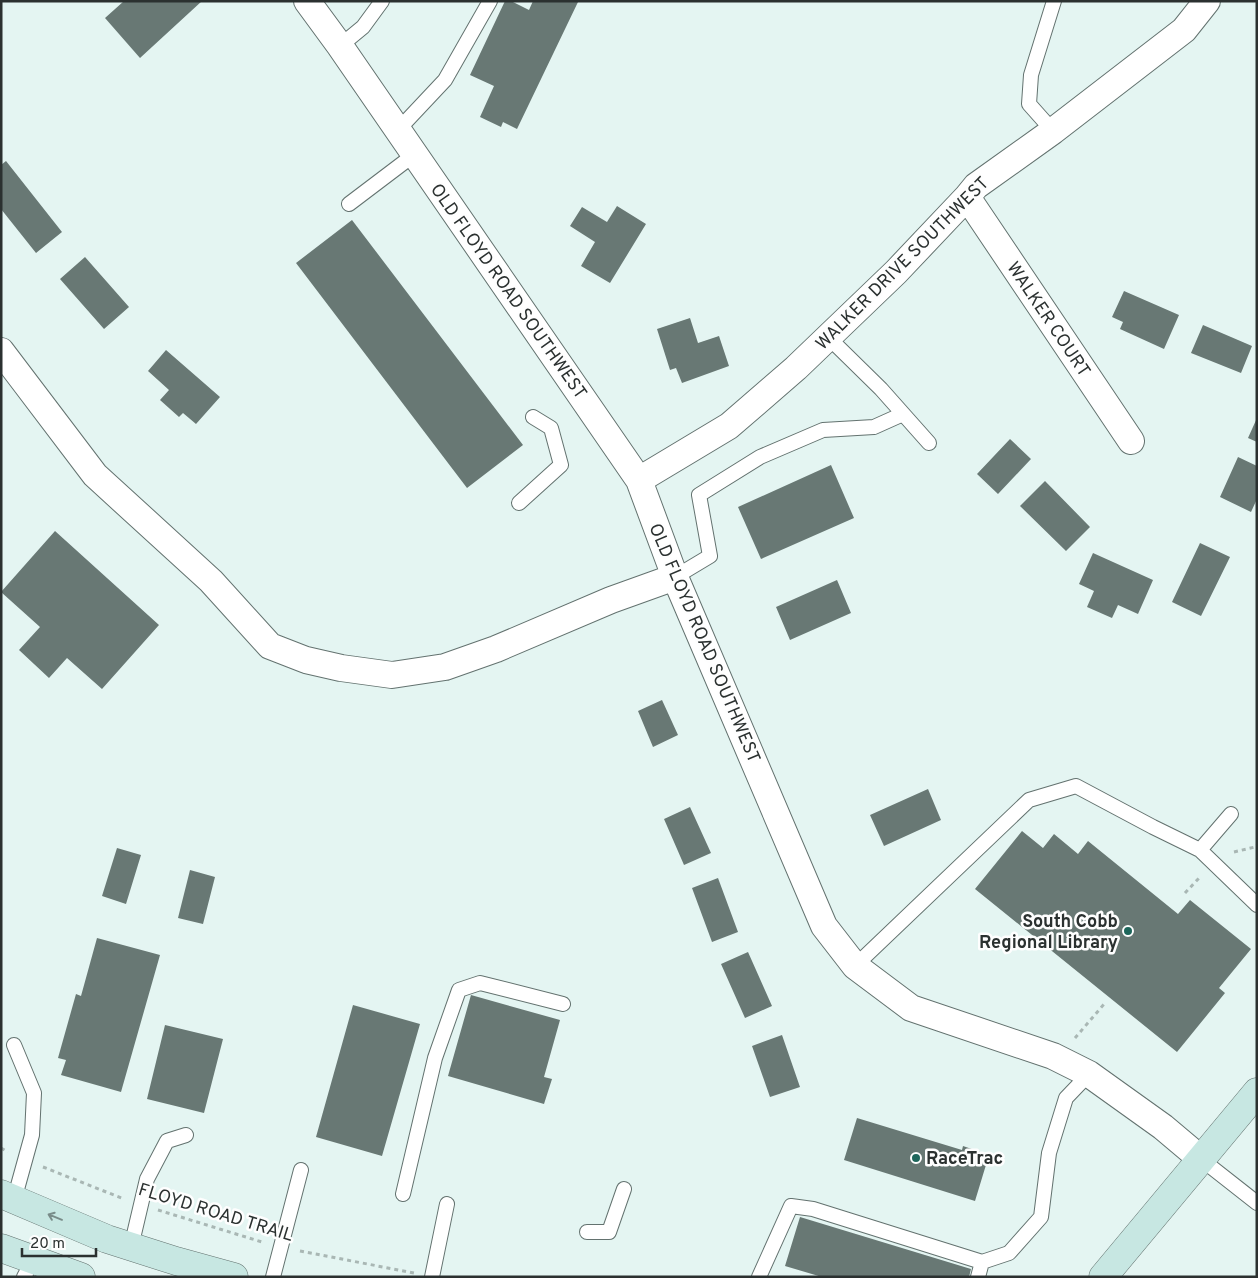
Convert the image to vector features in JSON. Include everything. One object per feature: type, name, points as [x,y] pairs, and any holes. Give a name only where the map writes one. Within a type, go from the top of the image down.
[{"type":"main road","points":[[1103,1277],[1201,1159],[1253,1103]]},
{"type":"main road","points":[[8,1197],[107,1239],[176,1262],[234,1277]]},
{"type":"main road","points":[[1,1248],[28,1268],[81,1277]]},
{"type":"street","name":"OLD FLOYD ROAD SOUTHWEST","points":[[307,1],[415,154],[639,480],[675,577],[824,926],[855,966],[910,1008],[1053,1056],[1089,1074],[1163,1127],[1201,1159]]},
{"type":"street","name":"WALKER DRIVE SOUTHWEST","points":[[639,480],[729,426],[796,368],[896,272],[976,186],[1053,132],[1184,30],[1207,1]]},
{"type":"street","name":"WALKER COURT","points":[[967,197],[1131,441]]},
{"type":"street","points":[[1,351],[96,475],[211,581],[270,646],[306,660],[341,668],[392,675],[445,667],[557,625],[611,600],[675,577]]},
{"type":"lane","points":[[340,46],[364,27],[382,1]]},
{"type":"lane","points":[[398,130],[445,80],[490,1]]},
{"type":"lane","points":[[1053,132],[1029,104],[1031,75],[1054,1]]},
{"type":"lane","points":[[349,204],[415,154]]},
{"type":"lane","points":[[828,337],[881,390],[929,443]]},
{"type":"lane","points":[[675,577],[710,556],[699,495],[760,457],[823,430],[874,428],[903,414]]},
{"type":"lane","points":[[519,503],[561,465],[551,428],[533,417]]},
{"type":"lane","points":[[855,966],[1029,800],[1076,786],[1200,850],[1257,906]]},
{"type":"lane","points":[[1200,850],[1231,814]]},
{"type":"lane","points":[[403,1194],[435,1058],[460,990],[480,983],[563,1004]]},
{"type":"lane","points":[[8,1197],[25,1160],[32,1135],[34,1093],[14,1045]]},
{"type":"lane","points":[[761,1276],[791,1206],[813,1209],[982,1262],[1009,1253],[1041,1217],[1049,1154],[1066,1098],[1089,1074]]},
{"type":"lane","points":[[131,1247],[147,1179],[167,1141],[186,1135]]},
{"type":"lane","points":[[1201,1159],[1257,1203]]},
{"type":"lane","points":[[273,1277],[301,1170]]},
{"type":"lane","points":[[587,1232],[610,1232],[624,1189]]},
{"type":"lane","points":[[427,1276],[447,1204]]},
{"type":"lane","points":[[978,1277],[982,1262]]},
{"type":"path","points":[[1234,852],[1257,845]]},
{"type":"path","points":[[1184,893],[1204,874]]},
{"type":"path","points":[[1075,1038],[1106,1003]]},
{"type":"path","name":"FLOYD ROAD TRAIL","points":[[1,1148],[25,1160],[141,1205],[281,1247],[427,1276]]},
{"type":"building","points":[[124,1],[202,1],[140,58],[105,18]]},
{"type":"building","points":[[505,1],[511,1],[529,10],[533,1],[578,2],[517,129],[503,122],[501,127],[480,117],[494,86],[470,75]]},
{"type":"building","points":[[6,161],[62,232],[36,253],[1,209],[1,165]]},
{"type":"building","points":[[617,206],[646,224],[610,283],[581,266],[595,242],[570,226],[582,207],[607,222]]},
{"type":"building","points":[[352,220],[523,445],[467,488],[296,263]]},
{"type":"building","points":[[85,257],[129,307],[104,329],[60,279]]},
{"type":"building","points":[[1124,291],[1179,315],[1164,349],[1120,329],[1123,322],[1112,317]]},
{"type":"building","points":[[690,318],[698,343],[719,336],[729,366],[682,383],[676,368],[670,370],[657,329]]},
{"type":"building","points":[[1203,325],[1252,346],[1241,373],[1191,353]]},
{"type":"building","points":[[166,350],[220,397],[196,424],[183,413],[179,417],[160,400],[169,390],[148,371]]},
{"type":"building","points":[[1257,418],[1257,442],[1248,438]]},
{"type":"building","points":[[1010,439],[1031,459],[998,494],[977,474]]},
{"type":"building","points":[[1238,457],[1257,466],[1257,499],[1251,512],[1220,497]]},
{"type":"building","points":[[831,465],[854,518],[761,559],[738,507]]},
{"type":"building","points":[[1045,481],[1090,527],[1066,551],[1020,506]]},
{"type":"building","points":[[55,531],[159,625],[102,689],[67,658],[49,678],[19,650],[40,627],[1,592]]},
{"type":"building","points":[[1200,543],[1230,557],[1201,616],[1172,602]]},
{"type":"building","points":[[1093,553],[1153,580],[1138,614],[1118,605],[1112,618],[1087,607],[1094,591],[1079,584]]},
{"type":"building","points":[[837,580],[851,613],[790,640],[776,607]]},
{"type":"building","points":[[662,700],[678,735],[653,747],[638,711]]},
{"type":"building","points":[[928,789],[941,820],[884,846],[870,815]]},
{"type":"building","points":[[690,807],[711,853],[684,865],[664,819]]},
{"type":"building","name":"South Cobb Regional Library","points":[[1022,831],[1043,848],[1054,834],[1078,854],[1088,841],[1178,914],[1190,900],[1251,949],[1219,988],[1225,993],[1177,1052],[975,889]]},
{"type":"building","points":[[117,848],[141,855],[126,904],[102,896]]},
{"type":"building","points":[[190,870],[215,877],[203,924],[178,918]]},
{"type":"building","points":[[718,878],[738,932],[712,942],[692,888]]},
{"type":"building","points":[[97,938],[160,955],[121,1092],[61,1075],[66,1060],[58,1058],[76,994],[81,996]]},
{"type":"building","points":[[748,952],[772,1006],[745,1018],[721,964]]},
{"type":"building","points":[[471,995],[560,1020],[544,1077],[552,1079],[544,1104],[448,1076]]},
{"type":"building","points":[[353,1005],[420,1024],[382,1156],[316,1137]]},
{"type":"building","points":[[165,1025],[223,1039],[204,1113],[147,1099]]},
{"type":"building","points":[[782,1035],[800,1087],[770,1097],[752,1046]]},
{"type":"building","name":"RaceTrac","points":[[857,1118],[962,1150],[963,1146],[989,1155],[975,1201],[844,1160]]},
{"type":"building","points":[[800,1217],[971,1269],[969,1277],[822,1277],[785,1266]]},
{"type":"place","name":"South Cobb Regional Library","points":[[1128,931]]},
{"type":"place","name":"RaceTrac","points":[[916,1158]]}]
